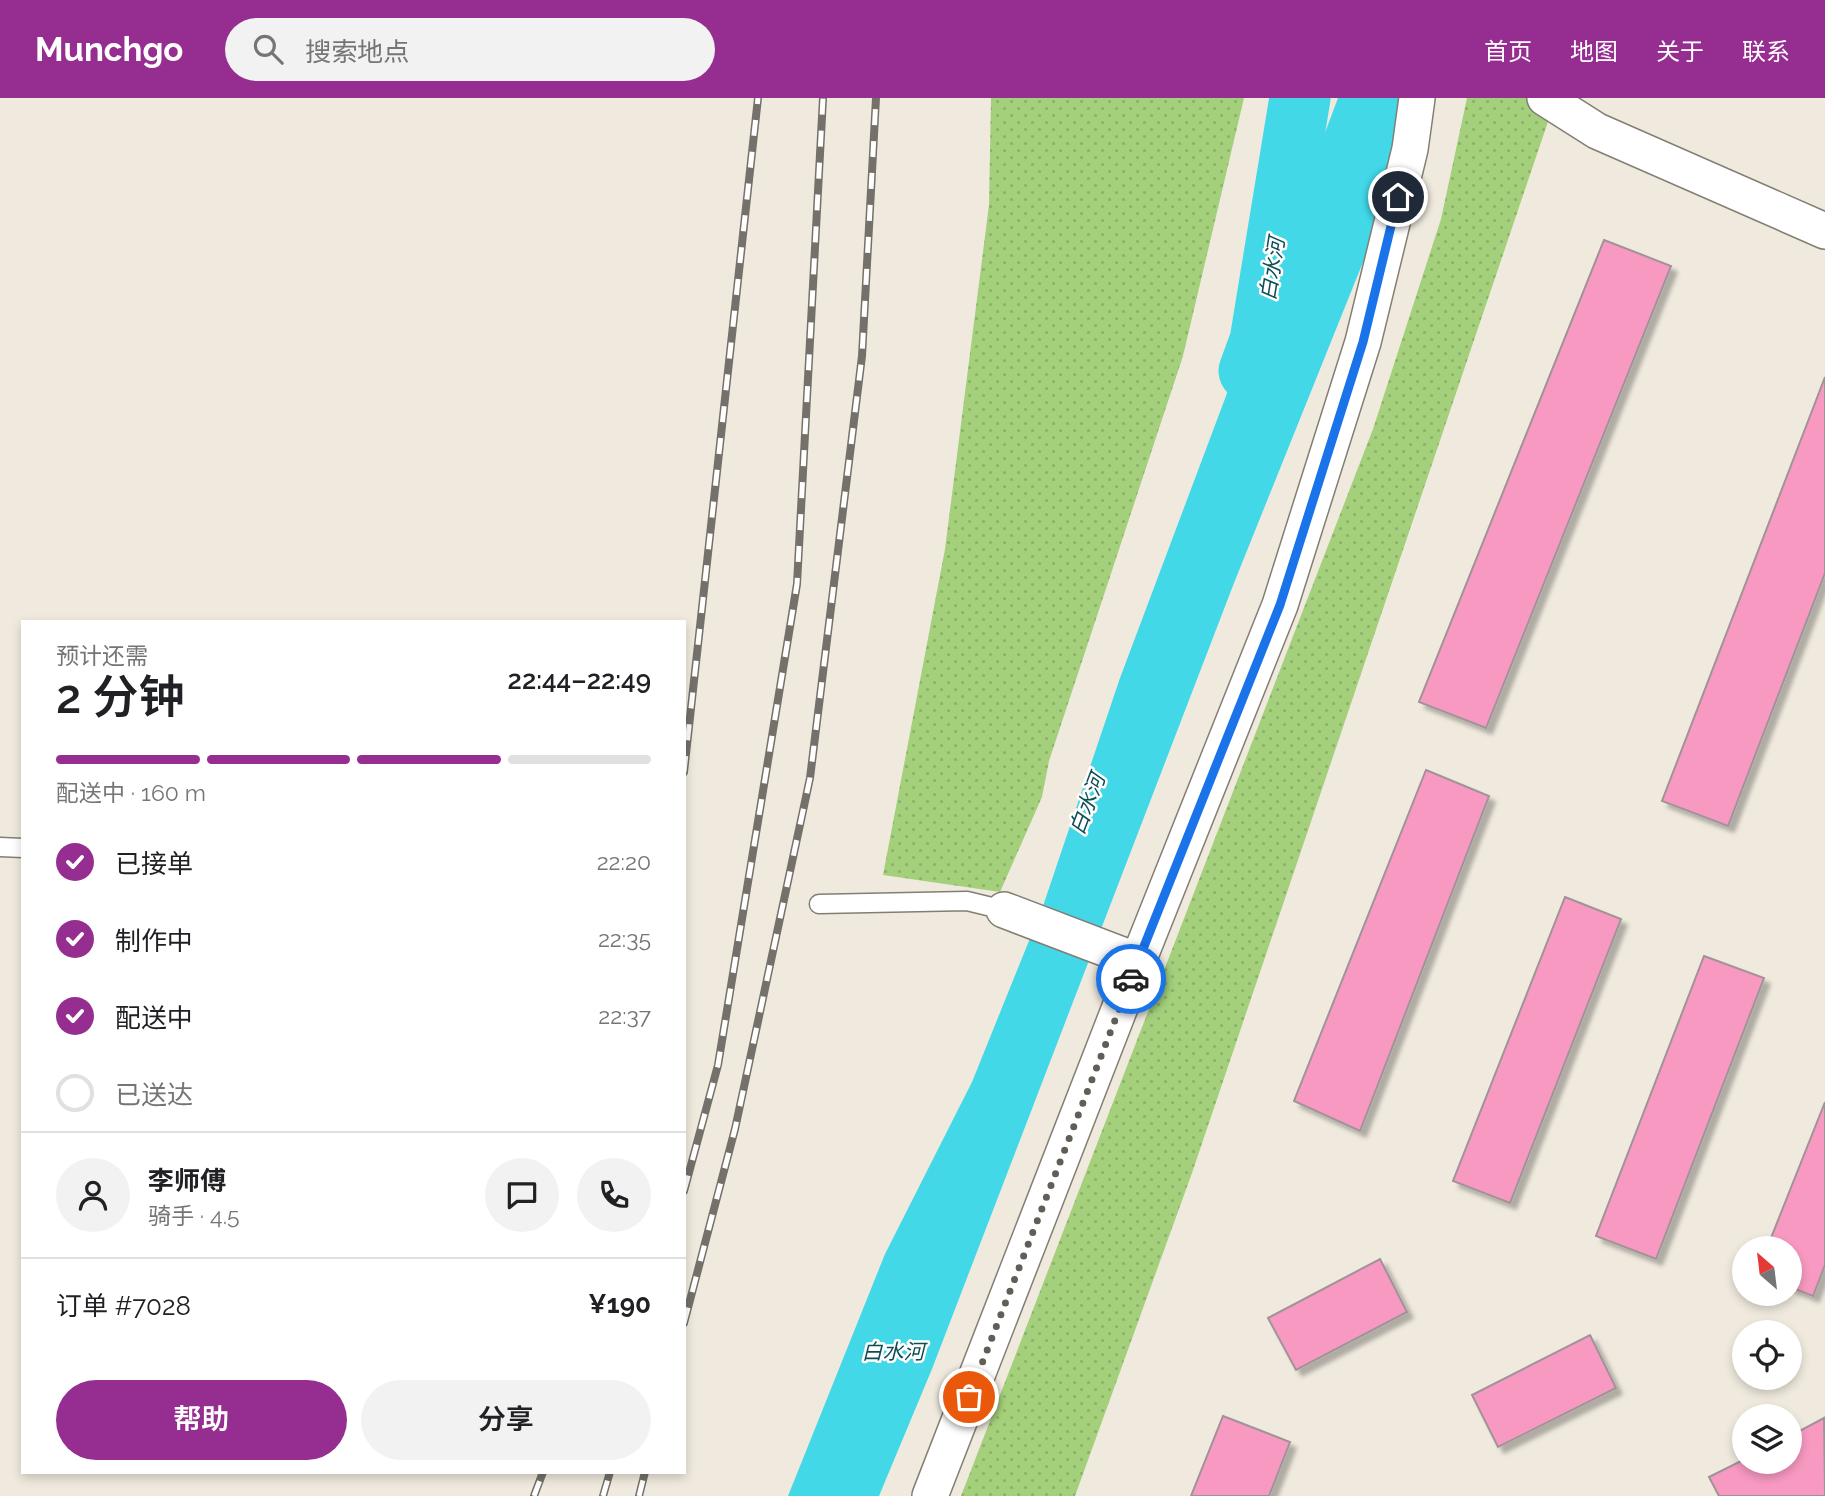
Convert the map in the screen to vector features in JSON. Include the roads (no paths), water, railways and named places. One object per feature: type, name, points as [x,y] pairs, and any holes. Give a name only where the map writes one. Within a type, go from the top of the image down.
[{"type":"street","points":[[930,1496],[1130,958],[1280,605],[1363,342],[1410,149],[1417,98]]},
{"type":"street","points":[[1545,98],[1597,131],[1825,231]]},
{"type":"street","points":[[1004,910],[1130,958]]},
{"type":"lane","points":[[0,847],[21,848]]},
{"type":"lane","points":[[819,904],[967,901],[1004,910]]},
{"type":"water","name":"白水河","points":[[1338,98],[1429,98],[1234,583],[932,1369],[879,1496],[788,1496],[885,1254],[972,1082],[1043,906],[1120,678]]},
{"type":"waterway","name":"白水河","points":[[1249,371],[1260,341],[1300,98]]},
{"type":"railway","points":[[686,754],[758,98]]},
{"type":"railway","points":[[686,1184],[718,1065],[797,584],[823,98]]},
{"type":"railway","points":[[686,1315],[735,1129],[810,778],[862,356],[876,98]]},
{"type":"railway","points":[[534,1496],[542,1474]]},
{"type":"railway","points":[[603,1496],[609,1474]]},
{"type":"railway","points":[[639,1496],[644,1474]]}]
